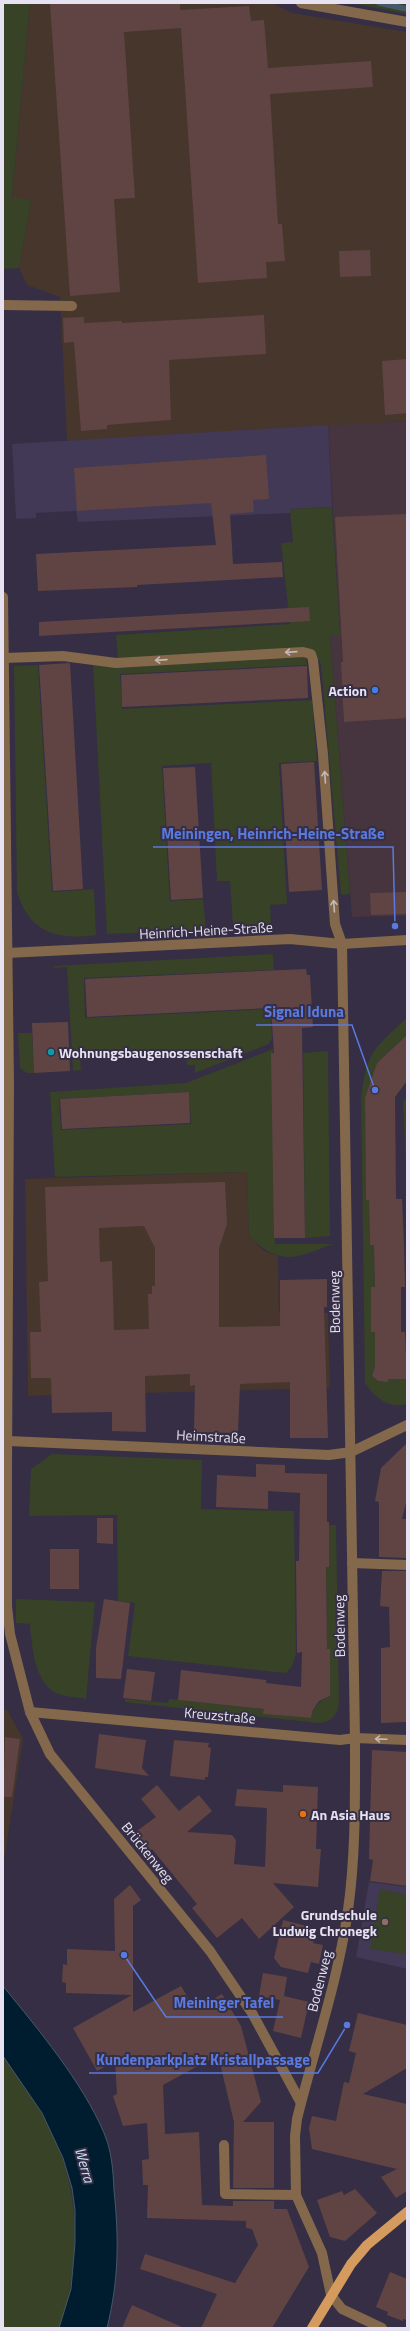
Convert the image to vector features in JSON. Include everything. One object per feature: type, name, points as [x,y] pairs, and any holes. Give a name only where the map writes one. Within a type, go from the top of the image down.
[{"type":"main road","points":[[312,2328],[351,2264],[367,2245],[407,2212]]},
{"type":"street","points":[[301,3],[407,22]]},
{"type":"street","points":[[3,305],[72,306]]},
{"type":"street","name":"Brückenweg","points":[[3,596],[9,1084],[7,1606],[10,1634],[30,1712],[50,1754],[210,1951],[252,2012],[301,2103]]},
{"type":"street","name":"Bodenweg","points":[[4,658],[63,656],[116,663],[303,652],[311,654],[314,660],[323,754],[335,924],[342,944],[355,1738],[354,1835],[348,1912],[334,1979],[301,2103],[295,2136],[296,2195],[322,2253],[331,2295]]},
{"type":"street","name":"Heinrich-Heine-Straße","points":[[7,953],[290,939],[342,944],[407,940]]},
{"type":"street","name":"Heimstraße","points":[[8,1441],[329,1455],[351,1452],[407,1426]]},
{"type":"street","points":[[352,1563],[407,1564]]},
{"type":"street","name":"Kreuzstraße","points":[[30,1712],[340,1740],[355,1738],[407,1740]]},
{"type":"street","points":[[224,2145],[225,2194],[296,2195]]},
{"type":"street","points":[[331,2295],[342,2309],[382,2328]]},
{"type":"shaded area","points":[[30,3],[272,3],[292,13],[407,32],[407,421],[67,441],[60,297],[27,285],[19,268],[31,201],[12,198]]},
{"type":"shaded area","points":[[407,421],[407,916],[352,917],[330,635],[340,634],[328,425]]},
{"type":"shaded area","points":[[328,425],[332,507],[290,509],[290,513],[78,522],[76,511],[36,513],[36,518],[16,519],[12,444]]},
{"type":"shaded area","points":[[247,1172],[249,1237],[264,1251],[278,1256],[279,1313],[328,1313],[330,1388],[28,1396],[25,1179]]},
{"type":"shaded area","points":[[3,1710],[7,1710],[23,1738],[3,1868]]},
{"type":"shaded area","name":"Grundschule Ludwig Chronegk","points":[[369,1882],[407,1887],[407,1969],[356,1957]]},
{"type":"green space","points":[[3,3],[30,3],[12,197],[31,200],[19,268],[3,269]]},
{"type":"green space","points":[[350,3],[407,3],[407,14]]},
{"type":"green space","points":[[332,507],[340,635],[330,635],[350,894],[341,895],[321,664],[314,652],[118,659],[116,635],[290,624],[281,543],[293,542],[290,509]]},
{"type":"green space","points":[[306,657],[307,665],[120,674],[122,709],[312,700],[317,761],[279,763],[287,904],[270,905],[271,925],[233,926],[230,881],[217,881],[211,763],[162,766],[170,901],[203,899],[206,930],[107,934],[93,663]]},
{"type":"green space","points":[[38,665],[52,892],[94,889],[96,935],[82,937],[69,936],[57,935],[46,931],[37,925],[29,916],[22,906],[17,892],[14,666]]},
{"type":"green space","points":[[273,954],[274,970],[84,978],[85,1018],[270,1009],[272,1038],[269,1044],[195,1073],[195,1065],[187,1065],[186,1052],[80,1057],[81,1070],[73,1071],[67,967],[53,968],[55,966]]},
{"type":"green space","points":[[407,1018],[407,1035],[377,1063],[365,1098],[366,1199],[369,1200],[370,1245],[374,1245],[375,1287],[371,1287],[371,1332],[375,1332],[375,1366],[372,1376],[378,1381],[386,1382],[389,1379],[407,1379],[407,1404],[394,1405],[388,1404],[378,1398],[365,1383],[361,1098],[363,1082],[369,1060],[380,1044]]},
{"type":"green space","points":[[18,1033],[32,1033],[34,1073],[27,1073],[20,1068]]},
{"type":"green space","points":[[273,1049],[275,1244],[333,1244],[309,1253],[290,1257],[271,1253],[249,1237],[247,1172],[55,1177],[50,1092],[186,1083]],"holes":[[[189,1092],[191,1124],[61,1130],[59,1099]]]},
{"type":"green space","points":[[328,1051],[330,1236],[305,1238],[303,1053]]},
{"type":"green space","points":[[407,1097],[407,1186],[403,1102]]},
{"type":"green space","points":[[52,1454],[202,1460],[201,1509],[294,1511],[296,1653],[292,1666],[286,1673],[128,1656],[135,1603],[118,1601],[117,1515],[29,1516],[31,1469]]},
{"type":"green space","points":[[329,1525],[336,1525],[339,1702],[337,1711],[330,1720],[323,1723],[318,1723],[125,1702],[125,1699],[168,1703],[169,1699],[264,1709],[264,1714],[311,1718],[318,1704],[330,1696],[330,1649],[327,1649],[326,1567],[329,1566]]},
{"type":"green space","points":[[16,1599],[95,1602],[86,1699],[58,1694],[50,1689],[44,1682],[39,1673],[33,1653],[30,1624],[16,1623]]},
{"type":"green space","points":[[380,1889],[407,1895],[406,1954],[370,1949]]},
{"type":"green space","points":[[3,2056],[21,2080],[49,2128],[60,2152],[68,2178],[73,2204],[75,2232],[69,2296],[59,2328],[3,2328]]},
{"type":"water","name":"Werra","points":[[3,1986],[45,2038],[72,2076],[95,2114],[107,2140],[113,2168],[117,2226],[117,2259],[114,2293],[107,2328],[59,2328],[71,2289],[75,2243],[75,2210],[72,2188],[63,2158],[42,2113],[3,2056]]},
{"type":"building","points":[[50,3],[180,3],[180,10],[249,6],[251,21],[264,20],[268,68],[371,61],[373,87],[270,94],[278,224],[282,224],[285,261],[266,262],[267,278],[198,283],[181,28],[124,32],[135,198],[114,199],[120,292],[70,296]]},
{"type":"building","points":[[370,250],[371,276],[340,277],[339,251]]},
{"type":"building","points":[[264,315],[266,354],[169,360],[171,420],[107,425],[107,429],[81,431],[74,342],[64,343],[63,318],[84,317],[84,323],[122,321],[122,323]]},
{"type":"building","points":[[407,359],[407,413],[385,415],[382,361]]},
{"type":"building","points":[[266,455],[269,499],[253,500],[254,512],[230,514],[233,564],[282,562],[283,577],[137,585],[137,587],[38,591],[36,554],[216,545],[211,503],[77,511],[74,468]]},
{"type":"building","points":[[407,514],[407,718],[344,722],[341,662],[343,662],[335,517]]},
{"type":"building","points":[[309,607],[310,621],[39,636],[39,622]]},
{"type":"building","points":[[70,663],[83,889],[53,891],[39,665]]},
{"type":"building","points":[[307,666],[308,698],[122,707],[121,675]]},
{"type":"building","points":[[314,762],[322,890],[289,892],[281,764]]},
{"type":"building","points":[[195,767],[203,898],[171,900],[163,768]]},
{"type":"building","points":[[407,892],[407,914],[371,915],[370,893]]},
{"type":"building","points":[[306,969],[307,975],[310,975],[313,1027],[302,1028],[305,1238],[274,1238],[271,1053],[274,1053],[271,1008],[87,1017],[85,979]]},
{"type":"building","name":"Wohnungsbaugenossenschaft","points":[[68,1022],[70,1071],[34,1073],[32,1023]]},
{"type":"building","points":[[407,1035],[407,1081],[395,1097],[396,1199],[402,1199],[404,1245],[405,1287],[401,1287],[401,1332],[405,1332],[407,1379],[389,1379],[387,1382],[378,1381],[372,1376],[375,1366],[375,1332],[371,1332],[371,1287],[375,1287],[374,1245],[370,1245],[369,1200],[366,1200],[365,1098],[377,1063]]},
{"type":"building","points":[[189,1092],[190,1123],[62,1129],[60,1099]]},
{"type":"building","points":[[225,1182],[227,1224],[219,1248],[219,1327],[280,1326],[280,1280],[327,1279],[327,1307],[324,1307],[328,1438],[290,1438],[290,1382],[240,1384],[238,1433],[194,1432],[195,1385],[190,1386],[190,1374],[145,1376],[146,1432],[112,1431],[112,1412],[52,1413],[51,1378],[31,1378],[30,1332],[41,1332],[39,1282],[48,1281],[45,1187]],"holes":[[[144,1226],[155,1248],[155,1286],[152,1286],[152,1294],[148,1294],[149,1329],[114,1330],[112,1261],[100,1262],[99,1228]]]},
{"type":"building","points":[[407,1443],[407,1499],[402,1519],[407,1519],[407,1558],[379,1557],[379,1502],[375,1501],[381,1468]]},
{"type":"building","points":[[256,1464],[285,1465],[285,1473],[327,1474],[329,1567],[326,1567],[327,1649],[330,1649],[330,1696],[319,1701],[313,1710],[311,1718],[263,1714],[264,1709],[178,1700],[181,1670],[266,1680],[266,1683],[301,1687],[302,1652],[297,1653],[296,1561],[299,1561],[300,1493],[268,1491],[268,1509],[216,1507],[217,1475],[256,1477]]},
{"type":"building","points":[[97,1518],[113,1518],[113,1544],[97,1543]]},
{"type":"building","points":[[50,1549],[79,1549],[79,1589],[50,1589]]},
{"type":"building","points":[[382,1571],[407,1571],[407,1722],[381,1723],[381,1648],[390,1647],[389,1607],[380,1606]]},
{"type":"building","points":[[104,1599],[130,1603],[121,1679],[96,1678],[96,1648]]},
{"type":"building","points":[[127,1669],[155,1672],[151,1701],[123,1698]]},
{"type":"building","points":[[99,1734],[146,1740],[142,1768],[149,1776],[95,1768]]},
{"type":"building","points":[[5,1737],[20,1739],[12,1797],[3,1797]]},
{"type":"building","points":[[174,1740],[209,1743],[208,1747],[211,1748],[208,1777],[205,1777],[205,1780],[170,1776]]},
{"type":"building","points":[[372,1750],[407,1752],[407,1886],[370,1881],[373,1860],[369,1859]]},
{"type":"building","points":[[157,1785],[179,1811],[199,1795],[212,1811],[187,1832],[232,1835],[236,1840],[234,1864],[265,1867],[267,1808],[235,1806],[237,1789],[283,1792],[283,1785],[318,1787],[316,1849],[321,1849],[318,1887],[273,1883],[294,1907],[259,1939],[242,1918],[217,1938],[192,1908],[197,1904],[152,1849],[149,1852],[134,1833],[156,1817],[141,1799]]},
{"type":"building","points":[[130,1885],[141,1900],[133,1906],[133,2012],[181,1986],[195,2009],[222,1994],[241,2026],[261,2102],[243,2122],[274,2122],[274,2188],[233,2188],[234,2122],[218,2055],[163,2085],[165,2134],[199,2132],[202,2205],[233,2206],[233,2201],[274,2201],[274,2209],[287,2209],[309,2267],[272,2328],[201,2328],[217,2294],[140,2269],[145,2254],[235,2283],[258,2245],[252,2229],[246,2228],[246,2221],[147,2218],[148,2185],[143,2185],[142,2160],[149,2159],[147,2123],[123,2126],[113,2096],[117,2094],[115,2061],[97,2071],[73,2028],[132,1995],[66,1993],[66,1983],[62,1982],[63,1964],[67,1965],[67,1949],[115,1951],[114,1899]]},
{"type":"building","points":[[283,1920],[311,1927],[310,1931],[315,1932],[313,1943],[323,1945],[319,1964],[311,1962],[308,1973],[281,1967],[274,1958]]},
{"type":"building","points":[[263,1973],[287,1977],[284,1996],[309,2002],[301,2038],[273,2031],[280,2000],[259,1996]]},
{"type":"building","points":[[358,2013],[407,2025],[407,2068],[363,2094],[407,2104],[407,2191],[396,2198],[381,2177],[397,2169],[312,2149],[309,2128],[312,2116],[336,2121],[344,2082],[349,2083],[356,2053],[349,2051]]},
{"type":"building","points":[[355,2189],[377,2213],[345,2241],[330,2237],[317,2200],[342,2191],[344,2195]]},
{"type":"building","points":[[390,2272],[407,2279],[407,2320],[403,2319],[403,2321],[387,2315],[388,2312],[376,2307]]},
{"type":"building","points":[[132,2305],[184,2328],[122,2328]]},
{"type":"waterway","points":[[379,3],[407,9]]},
{"type":"place","name":"Action","points":[[375,690]]},
{"type":"place","name":"Meiningen, Heinrich-Heine-Straße","points":[[395,926]]},
{"type":"place","name":"Wohnungsbaugenossenschaft","points":[[51,1052]]},
{"type":"place","name":"Signal Iduna","points":[[375,1090]]},
{"type":"place","name":"An Asia Haus","points":[[303,1814]]},
{"type":"place","name":"Grundschule Ludwig Chronegk","points":[[385,1922]]},
{"type":"place","name":"Meininger Tafel","points":[[124,1955]]},
{"type":"place","name":"Kundenparkplatz Kristallpassage","points":[[347,2025]]}]
